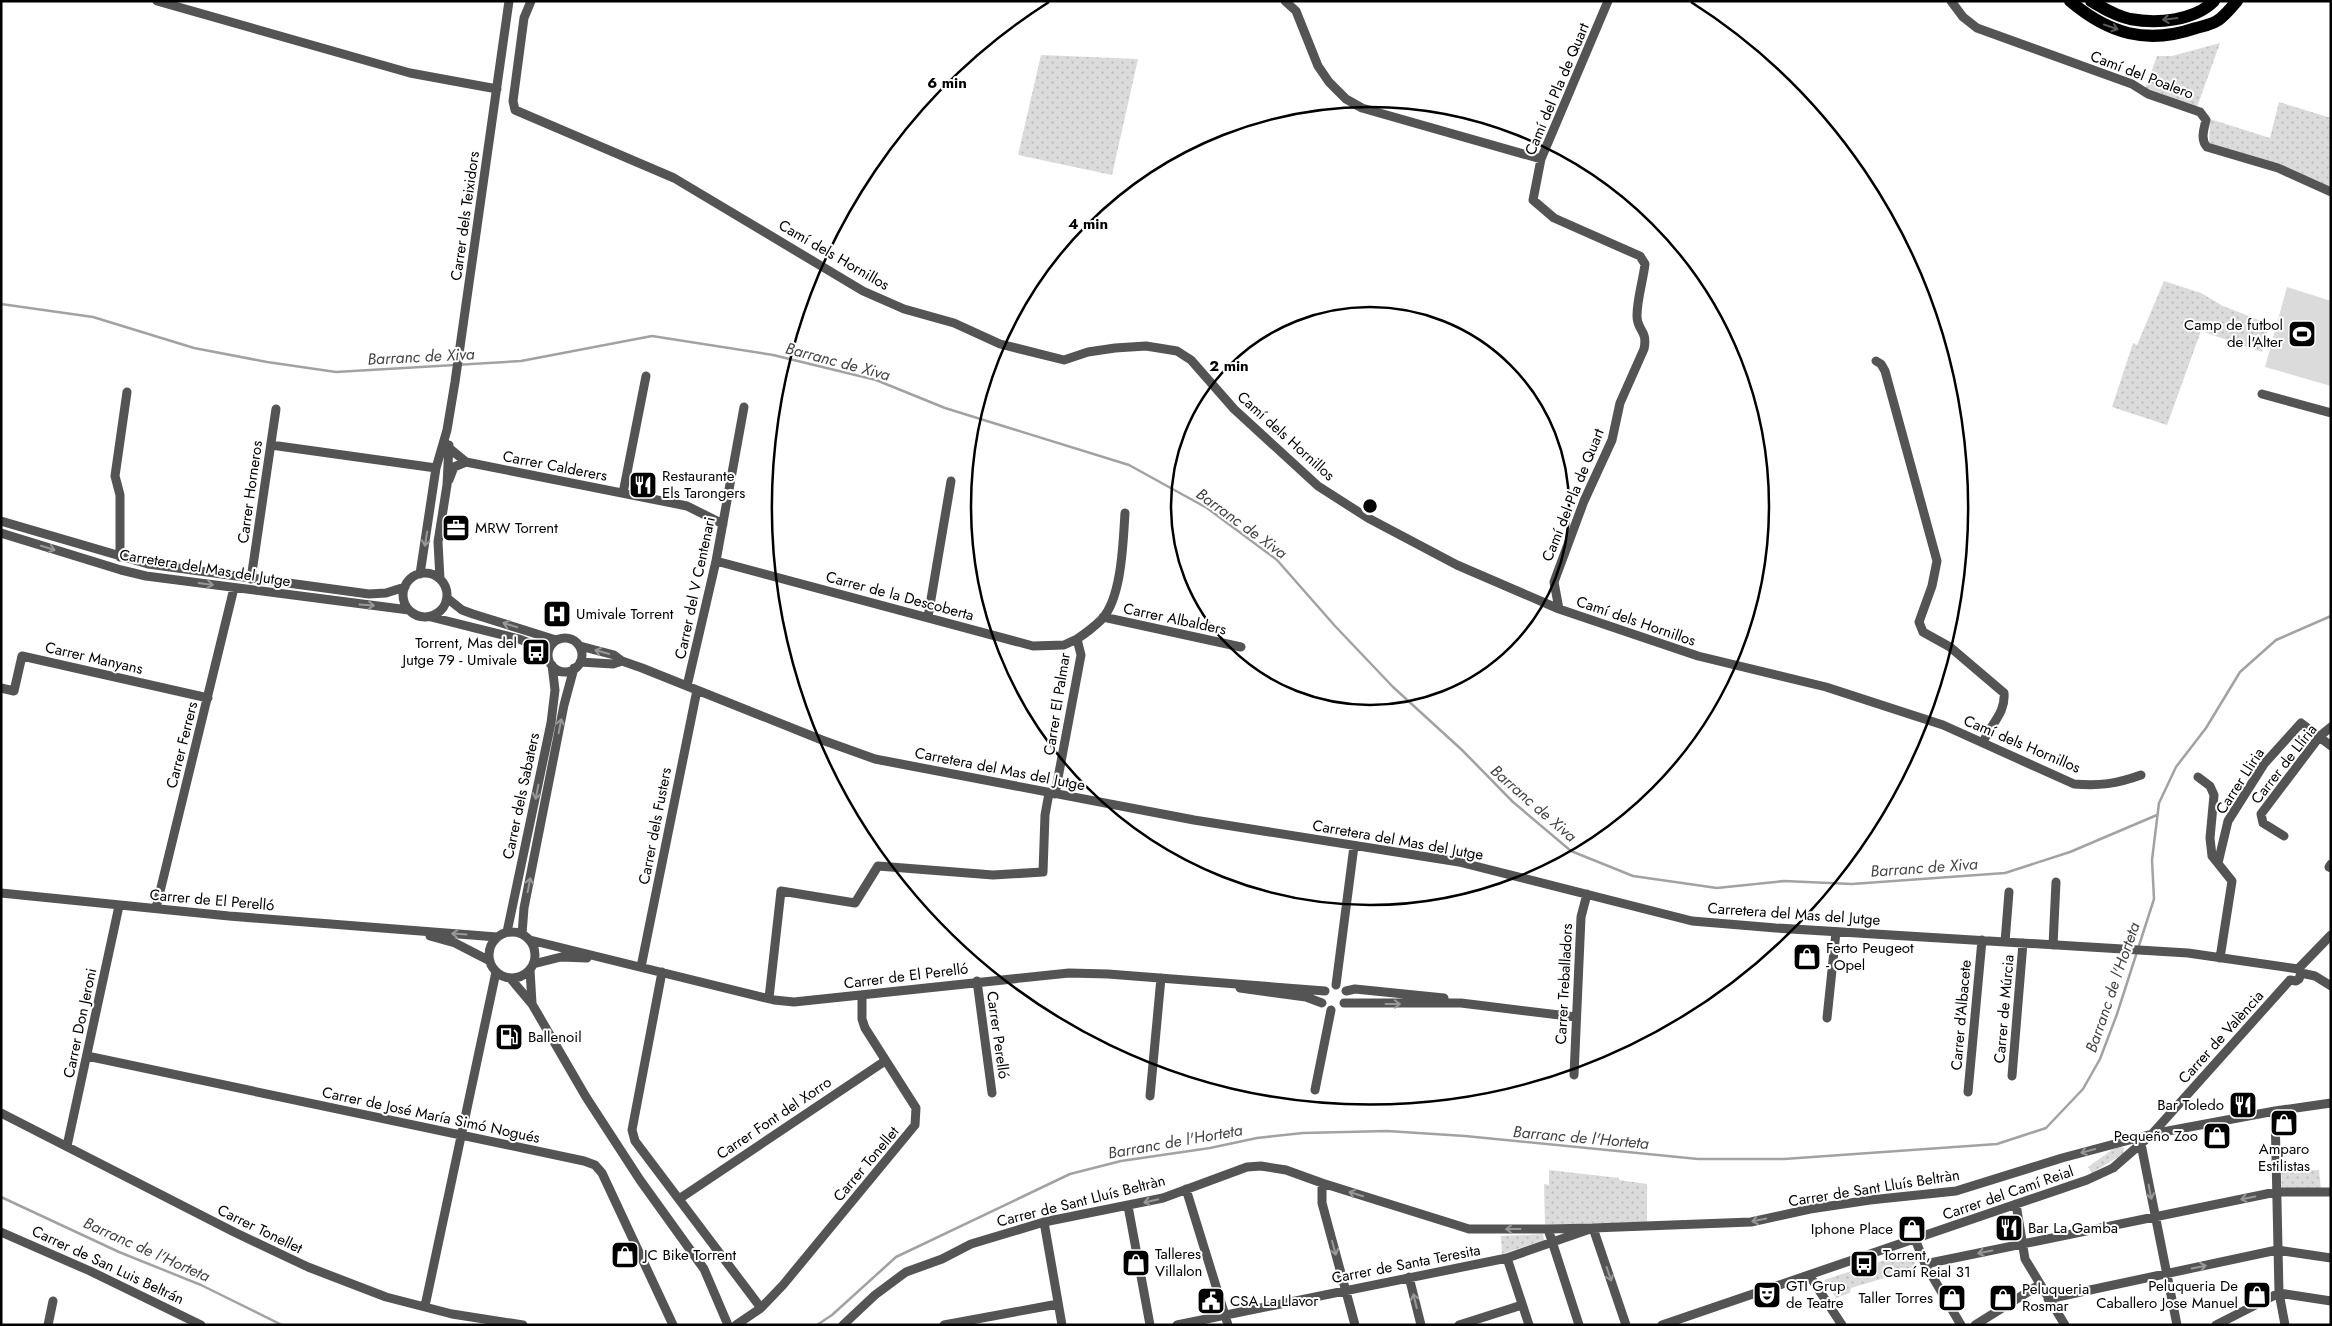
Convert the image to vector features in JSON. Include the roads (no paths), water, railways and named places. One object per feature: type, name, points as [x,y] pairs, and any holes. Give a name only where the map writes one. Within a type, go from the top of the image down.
[{"type":"highway","points":[[2070,1],[2089,17],[2103,25],[2126,33],[2152,38],[2176,35],[2220,20],[2237,1]]},
{"type":"highway","points":[[2091,1],[2108,11],[2130,19],[2160,21],[2187,18],[2214,1]]},
{"type":"street","points":[[157,1],[410,72],[497,89]]},
{"type":"street","name":"Camí dels Hornillos","points":[[531,1],[524,18],[513,102],[515,110],[674,178],[863,291],[904,309],[954,323],[1000,344],[1064,360],[1088,352],[1116,348],[1146,346],[1177,351],[1190,360],[1234,408],[1318,486],[1368,518],[1457,565],[1559,609],[1698,656],[1826,687],[1943,725],[2074,784],[2097,786],[2117,784],[2141,775]]},
{"type":"street","points":[[1285,1],[1296,11],[1318,66],[1346,99],[1362,108],[1541,159]]},
{"type":"street","name":"Camí del Pla de Quart","points":[[1559,609],[1554,582],[1584,501],[1612,440],[1620,403],[1644,349],[1646,336],[1638,324],[1637,315],[1645,264],[1640,256],[1554,218],[1533,200],[1541,159],[1608,1]]},
{"type":"street","name":"Camí del Poalero","points":[[1951,1],[1963,18],[1987,32],[2132,84],[2148,94],[2200,112],[2206,120],[2203,138],[2207,147],[2278,168],[2331,192]]},
{"type":"street","name":"Carrer dels Teixidors","points":[[420,574],[436,468],[447,430],[455,382],[510,3]]},
{"type":"street","points":[[1876,361],[1885,370],[1937,561],[1932,586],[1919,622],[1923,632],[1950,647],[2004,693],[2005,702],[2002,711],[1987,731],[1983,743]]},
{"type":"street","points":[[623,493],[646,376]]},
{"type":"street","points":[[120,557],[120,495],[115,476],[127,392]]},
{"type":"street","points":[[2262,394],[2331,413]]},
{"type":"street","name":"Carrer del V Centenari","points":[[687,686],[716,561],[744,407]]},
{"type":"street","name":"Carrer Horneros","points":[[251,579],[276,409]]},
{"type":"street","name":"Carrer dels Teixidors","points":[[440,579],[438,542],[447,485],[449,448],[447,430]]},
{"type":"street","points":[[271,445],[436,468]]},
{"type":"street","name":"Carrer Calderers","points":[[449,448],[466,462],[687,506],[723,524]]},
{"type":"street","points":[[447,485],[454,467],[466,462]]},
{"type":"street","points":[[928,617],[951,481]]},
{"type":"street","name":"Carrer El Palmar","points":[[769,998],[780,891],[855,902],[878,866],[992,875],[1043,872],[1045,815],[1052,794],[1081,655],[1078,639],[1103,618],[1116,589],[1125,514]]},
{"type":"street","name":"Carretera del Mas del Jutge","points":[[1,521],[148,564],[369,594],[386,593],[405,586]]},
{"type":"street","name":"Carretera del Mas del Jutge","points":[[1,533],[121,570],[234,588],[409,610]]},
{"type":"street","name":"Carrer de la Descoberta","points":[[716,561],[1033,646],[1053,647],[1078,639]]},
{"type":"street","points":[[431,617],[444,606],[447,598],[446,587],[440,579],[431,574],[420,574],[411,578],[405,586],[404,599],[409,610],[419,616],[431,617],[519,639],[538,648],[548,656],[552,665],[561,671],[577,665],[582,651],[580,646],[570,639],[556,640],[473,614],[462,610],[447,598]]},
{"type":"street","name":"Carrer Ferrers","points":[[156,908],[234,588]]},
{"type":"street","name":"Carrer Albalders","points":[[1103,618],[1242,647]]},
{"type":"street","points":[[548,656],[551,645],[556,640]]},
{"type":"street","name":"Carretera del Mas del Jutge","points":[[580,646],[614,655],[622,661],[874,759],[1194,820],[1459,862],[1692,921],[2188,954],[2297,970],[2315,976],[2331,986]]},
{"type":"street","name":"Carrer Manyans","points":[[1,688],[14,691],[22,656],[208,698]]},
{"type":"street","name":"Carretera del Mas del Jutge","points":[[577,665],[613,664],[622,661]]},
{"type":"street","name":"Carrer dels Sabaters","points":[[506,932],[550,723],[555,690],[552,665]]},
{"type":"street","name":"Carrer dels Sabaters","points":[[522,934],[524,908],[548,784],[567,693],[577,665]]},
{"type":"street","name":"Carrer dels Fusters","points":[[641,967],[697,690]]},
{"type":"street","name":"Carrer Lliria","points":[[2218,864],[2228,821],[2264,764],[2302,722],[2320,736]]},
{"type":"street","name":"Carrer de Llíria","points":[[2284,836],[2263,823],[2261,814],[2320,736],[2331,727]]},
{"type":"street","points":[[2320,736],[2331,746]]},
{"type":"street","points":[[2198,777],[2210,786],[2214,795],[2210,838],[2212,856],[2232,881],[2220,958]]},
{"type":"street","points":[[1336,985],[1354,846]]},
{"type":"street","points":[[2053,945],[2056,882]]},
{"type":"street","points":[[2005,942],[2009,892]]},
{"type":"street","name":"Carrer de El Perelló","points":[[1,893],[119,906],[497,937]]},
{"type":"street","name":"Carrer Treballadors","points":[[1574,1075],[1581,917],[1587,894]]},
{"type":"street","name":"Carrer Don Jeroni","points":[[67,1146],[119,906]]},
{"type":"street","name":"Carrer de El Perelló","points":[[420,932],[454,943],[490,961]]},
{"type":"street","points":[[532,1004],[532,967],[535,952],[530,940],[522,934],[506,932],[497,937],[490,948],[490,961],[496,972],[510,978],[532,1004],[591,1105],[640,1180],[704,1269],[727,1322]]},
{"type":"street","points":[[1827,1018],[1836,932]]},
{"type":"street","points":[[2297,970],[2331,934]]},
{"type":"street","name":"Carrer de El Perelló","points":[[530,940],[769,998],[794,1002],[977,981],[1069,973],[1324,990]]},
{"type":"street","name":"Carrer d'Albacete","points":[[1968,1092],[1982,940]]},
{"type":"street","name":"Carrer de Múrcia","points":[[2012,1076],[2023,943]]},
{"type":"street","name":"Carrer de El Perelló","points":[[532,967],[561,957],[602,958]]},
{"type":"street","points":[[510,978],[524,975],[532,967]]},
{"type":"street","name":"Carrer de València","points":[[2152,1134],[2290,980],[2298,980],[2297,970]]},
{"type":"street","points":[[425,1306],[496,972]]},
{"type":"street","points":[[662,972],[632,1130],[636,1141],[761,1308]]},
{"type":"street","points":[[1150,1096],[1161,978]]},
{"type":"street","name":"Carrer Perelló","points":[[977,981],[992,1093]]},
{"type":"street","name":"Carrer de El Perelló","points":[[1218,982],[1258,992],[1306,997],[1322,1003]]},
{"type":"street","points":[[1336,985],[1324,990],[1322,1003],[1325,1008],[1331,1010],[1341,1007],[1347,997],[1346,991]]},
{"type":"street","points":[[1336,985],[1346,991],[1355,990],[1447,998],[1461,1003]]},
{"type":"street","name":"Carrer Tonellet","points":[[736,1325],[761,1308],[783,1285],[915,1126],[916,1108],[885,1061],[862,1019],[862,995]]},
{"type":"street","points":[[1344,1003],[1461,1003],[1576,1017]]},
{"type":"street","points":[[1315,1090],[1331,1010]]},
{"type":"street","name":"Carrer de José María Simó Nogués","points":[[87,1056],[584,1161],[595,1165],[602,1173],[673,1325]]},
{"type":"street","name":"Carrer Font del Xorro","points":[[679,1199],[885,1061]]},
{"type":"street","name":"Carrer de Sant Lluís Beltràn","points":[[843,1325],[875,1295],[906,1272],[942,1259],[985,1239],[1044,1222],[1163,1198],[1238,1169],[1261,1166],[1286,1170],[1469,1229],[1593,1228],[1751,1222],[1810,1209],[1956,1191],[2062,1158],[2152,1134],[2275,1111],[2331,1103]]},
{"type":"street","points":[[2275,1111],[2279,1293],[2285,1325]]},
{"type":"street","name":"Carrer Tonellet","points":[[1,1113],[234,1232],[308,1267],[386,1297],[452,1314],[523,1325]]},
{"type":"street","name":"Carrer del Camí Reial","points":[[1662,1325],[2087,1180],[2113,1168],[2152,1134]]},
{"type":"street","points":[[2141,1144],[2177,1325]]},
{"type":"street","points":[[1322,1183],[1322,1203],[1355,1325]]},
{"type":"street","points":[[1186,1189],[1228,1325]]},
{"type":"street","points":[[1925,1264],[2276,1192],[2331,1192]]},
{"type":"street","points":[[2016,1204],[2025,1259],[2039,1285],[2065,1325]]},
{"type":"street","points":[[1128,1206],[1150,1325]]},
{"type":"street","points":[[1044,1222],[1062,1325]]},
{"type":"street","points":[[1593,1228],[1626,1325]]},
{"type":"street","name":"Carrer de Sant Lluís Beltràn","points":[[1551,1242],[1593,1228]]},
{"type":"street","points":[[1548,1229],[1578,1325]]},
{"type":"street","name":"Carrer de San Luis Beltrán","points":[[1,1232],[140,1294],[202,1325]]},
{"type":"street","points":[[1914,1239],[1925,1264],[1961,1325]]},
{"type":"street","name":"Carrer de Santa Teresita","points":[[1177,1325],[1507,1258],[1551,1242]]},
{"type":"street","points":[[2048,1299],[2277,1250],[2331,1258]]},
{"type":"street","points":[[1507,1258],[1529,1325]]},
{"type":"street","points":[[1809,1275],[1842,1325]]},
{"type":"street","points":[[1409,1278],[1421,1325]]},
{"type":"street","points":[[1975,1325],[2039,1285]]},
{"type":"street","points":[[2216,1325],[2279,1293],[2331,1301]]},
{"type":"street","points":[[48,1325],[53,1301]]},
{"type":"street","points":[[944,1325],[1058,1304]]},
{"type":"street","points":[[1459,1325],[1522,1305]]},
{"type":"street","points":[[1690,1316],[1696,1325]]},
{"type":"waterway","name":"Barranc de Xiva","points":[[1,304],[93,317],[194,348],[267,362],[336,372],[521,361],[652,336],[773,355],[876,380],[945,408],[1129,465],[1207,508],[1277,560],[1335,626],[1393,687],[1462,750],[1513,802],[1571,851],[1633,876],[1717,888],[1784,881],[1852,884],[2005,873],[2070,852],[2157,815]]},
{"type":"waterway","name":"Barranc de l'Horteta","points":[[817,1325],[832,1315],[896,1257],[1070,1174],[1121,1161],[1210,1148],[1257,1138],[1303,1133],[1387,1131],[1465,1136],[1698,1159],[1784,1159],[1997,1144],[2046,1128],[2083,1089],[2100,1059],[2117,1014],[2154,899],[2152,860],[2159,803],[2176,767],[2206,728],[2240,672],[2276,640],[2331,616]]},
{"type":"waterway","name":"Barranc de l'Horteta","points":[[1,1197],[119,1252],[201,1285],[282,1325]]},
{"type":"place","name":"Camp de futbol de l'Alter","points":[[2302,334]]},
{"type":"place","name":"Restaurante Els Tarongers","points":[[643,485]]},
{"type":"place","name":"MRW Torrent","points":[[456,528]]},
{"type":"place","name":"Umivale Torrent","points":[[557,614]]},
{"type":"place","name":"Torrent, Mas del Jutge 79 - Umivale","points":[[536,652]]},
{"type":"place","name":"Ferto Peugeot - Opel","points":[[1807,957]]},
{"type":"place","name":"Ballenoil","points":[[509,1037]]},
{"type":"place","name":"Bar Toledo","points":[[2243,1105]]},
{"type":"place","name":"Amparo Estilistas","points":[[2284,1123]]},
{"type":"place","name":"Pequeño Zoo","points":[[2217,1136]]},
{"type":"place","name":"Bar La Gamba","points":[[2009,1228]]},
{"type":"place","name":"Iphone Place","points":[[1912,1229]]},
{"type":"place","name":"JC Bike Torrent","points":[[625,1255]]},
{"type":"place","name":"Talleres Villalon","points":[[1136,1263]]},
{"type":"place","name":"Torrent, Camí Reial 31","points":[[1864,1264]]},
{"type":"place","name":"GTI Grup de Teatre","points":[[1767,1295]]},
{"type":"place","name":"Peluqueria De Caballero Jose Manuel","points":[[2257,1295]]},
{"type":"place","name":"Taller Torres","points":[[1952,1298]]},
{"type":"place","name":"Peluqueria Rosmar","points":[[2003,1298]]},
{"type":"place","name":"CSA La Llavor","points":[[1211,1301]]}]
